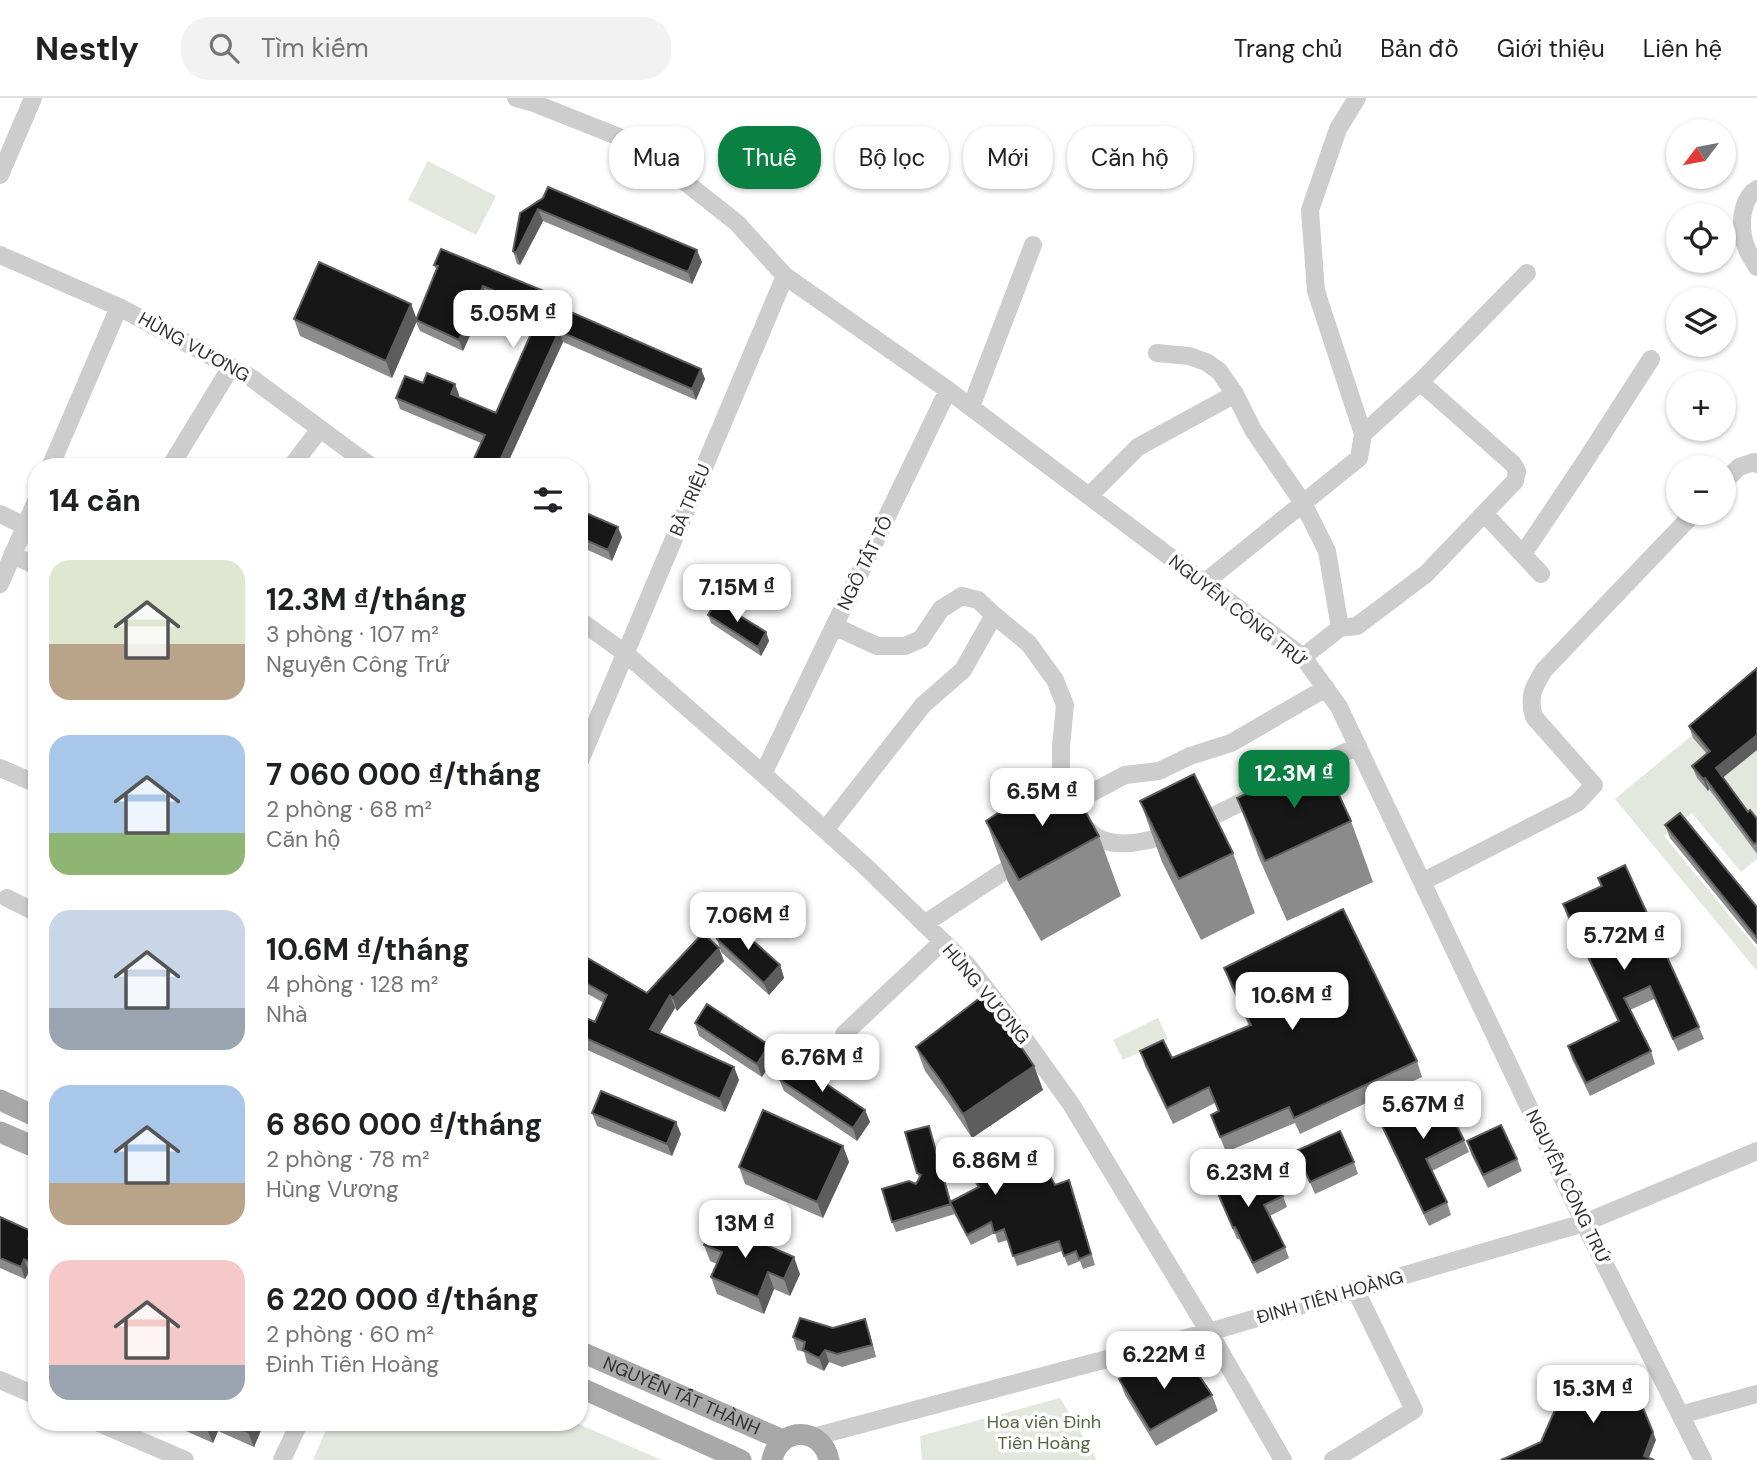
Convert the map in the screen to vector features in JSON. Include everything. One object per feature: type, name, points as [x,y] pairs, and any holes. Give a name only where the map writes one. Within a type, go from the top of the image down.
[{"type":"main road","points":[[0,1100],[28,1113]]},
{"type":"main road","points":[[0,1132],[28,1144]]},
{"type":"main road","name":"NGUYỄN TẤT THÀNH","points":[[588,1355],[783,1440]]},
{"type":"main road","name":"NGUYỄN TẤT THÀNH","points":[[588,1391],[741,1460]]},
{"type":"main road","points":[[772,1460],[776,1447],[783,1440],[797,1434],[819,1441],[832,1458]]},
{"type":"street","points":[[0,176],[33,98]]},
{"type":"street","name":"NGUYỄN CÔNG TRỨ","points":[[516,98],[637,144],[737,223],[785,276],[948,390],[1303,657],[1339,707],[1584,1223],[1703,1460]]},
{"type":"street","points":[[1204,583],[1359,458],[1363,434],[1316,291],[1310,210],[1338,129],[1357,98]]},
{"type":"street","points":[[1757,189],[1752,191],[1744,205],[1742,235],[1757,267]]},
{"type":"street","points":[[971,407],[1033,244]]},
{"type":"street","name":"HÙNG VƯƠNG","points":[[0,255],[120,307],[250,377],[360,458]]},
{"type":"street","points":[[1363,434],[1420,382],[1527,273]]},
{"type":"street","name":"BÀ TRIỆU","points":[[588,741],[785,276]]},
{"type":"street","points":[[54,458],[120,307]]},
{"type":"street","points":[[1157,353],[1189,356],[1206,362],[1219,371],[1235,394],[1253,430],[1303,503],[1327,551],[1340,628]]},
{"type":"street","points":[[1523,554],[1651,359]]},
{"type":"street","points":[[175,458],[231,367]]},
{"type":"street","points":[[1303,657],[1340,628],[1357,626],[1426,574],[1515,481],[1517,471],[1513,464],[1420,382]]},
{"type":"street","name":"NGÔ TẤT TỐ","points":[[763,774],[948,390]]},
{"type":"street","points":[[1089,496],[1138,447],[1235,394]]},
{"type":"street","points":[[298,458],[320,429]]},
{"type":"street","points":[[1736,470],[1754,462],[1757,464]]},
{"type":"street","points":[[1484,513],[1541,574]]},
{"type":"street","points":[[0,514],[25,526]]},
{"type":"street","points":[[0,584],[28,519]]},
{"type":"street","points":[[1422,882],[1577,803],[1594,785],[1534,717],[1530,703],[1535,684],[1544,670],[1683,525]]},
{"type":"street","points":[[12,555],[28,562]]},
{"type":"street","points":[[834,626],[877,646],[905,646],[921,639],[941,609],[962,596],[978,600],[1030,644],[1055,680],[1065,705],[1060,746],[1061,769],[1078,807],[1074,825],[1104,841],[1142,843],[1194,825],[1358,746]]},
{"type":"street","points":[[825,830],[923,705],[963,670],[994,615]]},
{"type":"street","name":"HÙNG VƯƠNG","points":[[588,626],[625,653],[763,774],[865,866],[968,966],[1071,1104],[1283,1460]]},
{"type":"street","points":[[1076,801],[1125,775],[1159,772],[1190,756],[1231,743],[1326,688]]},
{"type":"street","points":[[0,768],[28,780]]},
{"type":"street","points":[[924,924],[1035,850]]},
{"type":"street","points":[[6,898],[28,909]]},
{"type":"street","points":[[844,1034],[942,942]]},
{"type":"street","name":"ĐINH TIÊN HOÀNG","points":[[813,1437],[1209,1332],[1584,1223],[1757,1151]]},
{"type":"street","points":[[1333,1460],[1414,1410],[1355,1289]]},
{"type":"street","points":[[0,1380],[28,1392]]},
{"type":"street","points":[[1680,1415],[1757,1394]]},
{"type":"street","points":[[118,1431],[185,1460]]},
{"type":"street","points":[[282,1460],[295,1431]]},
{"type":"green space","points":[[428,161],[496,196],[476,235],[408,200]]},
{"type":"green space","points":[[1726,707],[1757,744],[1757,859],[1741,872],[1692,813],[1664,836],[1757,949],[1757,971],[1615,799]]},
{"type":"green space","points":[[1158,1018],[1168,1039],[1123,1060],[1113,1040]]},
{"type":"green space","name":"Hoa viên Đinh Tiên Hoàng","points":[[1060,1398],[1097,1460],[922,1460],[920,1436]]},
{"type":"green space","points":[[588,1428],[662,1460],[313,1460],[326,1431],[588,1431]]},
{"type":"building","points":[[548,187],[697,250],[688,272],[538,209],[516,253],[513,251],[520,213],[543,198]]},
{"type":"building","points":[[441,249],[544,291],[541,299],[701,369],[692,389],[559,331],[501,458],[474,458],[485,435],[396,398],[405,376],[423,383],[427,373],[455,384],[451,394],[496,413],[538,318],[503,303],[505,295],[483,286],[459,340],[416,320],[438,266],[434,265]]},
{"type":"building","points":[[319,262],[411,304],[386,361],[294,319]]},
{"type":"building","points":[[588,514],[618,527],[608,550],[588,541]]},
{"type":"building","points":[[716,601],[766,632],[758,647],[708,615]]},
{"type":"building","points":[[1757,668],[1757,735],[1716,768],[1748,812],[1750,810],[1757,819],[1757,842],[1754,844],[1705,778],[1692,766],[1710,751],[1689,726]]},
{"type":"building","points":[[1322,758],[1351,821],[1265,861],[1237,798]]},
{"type":"building","points":[[1194,774],[1233,853],[1179,879],[1140,801]]},
{"type":"building","points":[[1058,777],[1073,789],[1099,836],[1019,880],[986,821]]},
{"type":"building","points":[[1680,813],[1757,907],[1757,938],[1665,825]]},
{"type":"building","points":[[1625,865],[1699,1027],[1673,1039],[1650,986],[1624,998],[1651,1051],[1586,1083],[1568,1046],[1619,1021],[1563,904],[1602,886],[1598,878]]},
{"type":"building","points":[[1343,909],[1417,1061],[1294,1118],[1289,1107],[1220,1137],[1211,1115],[1219,1111],[1209,1087],[1167,1108],[1140,1051],[1163,1040],[1172,1058],[1251,1025],[1224,968]]},
{"type":"building","points":[[732,922],[780,965],[764,983],[717,939]]},
{"type":"building","points":[[703,933],[719,948],[673,998],[670,995],[650,1029],[734,1067],[720,1099],[588,1039],[588,1019],[595,1022],[607,995],[588,984],[588,958],[647,993]]},
{"type":"building","points":[[985,994],[1034,1066],[963,1114],[916,1047]]},
{"type":"building","points":[[707,1004],[769,1045],[757,1064],[695,1023]]},
{"type":"building","points":[[792,1061],[865,1110],[853,1128],[779,1079]]},
{"type":"building","points":[[1446,1085],[1458,1109],[1450,1112],[1464,1140],[1426,1159],[1447,1202],[1424,1213],[1378,1117]]},
{"type":"building","points":[[601,1091],[676,1122],[667,1144],[592,1113]]},
{"type":"building","points":[[763,1110],[843,1146],[817,1202],[739,1167]]},
{"type":"building","points":[[1501,1125],[1517,1159],[1483,1175],[1467,1141]]},
{"type":"building","points":[[929,1126],[951,1204],[892,1222],[882,1189],[909,1181],[916,1184],[921,1175],[917,1173],[905,1132]]},
{"type":"building","points":[[1340,1131],[1354,1162],[1310,1182],[1296,1151]]},
{"type":"building","points":[[1030,1140],[1055,1185],[1069,1180],[1091,1254],[1079,1259],[1076,1251],[1064,1256],[1059,1241],[1013,1256],[1004,1229],[994,1233],[991,1222],[967,1235],[950,1202],[979,1187],[961,1155],[983,1141],[994,1160]]},
{"type":"building","points":[[1219,1152],[1235,1189],[1271,1172],[1283,1196],[1264,1205],[1285,1247],[1253,1263],[1235,1227],[1233,1228],[1203,1159]]},
{"type":"building","points":[[0,1217],[28,1230],[28,1261],[24,1259],[21,1267],[0,1258]]},
{"type":"building","points":[[714,1222],[794,1257],[784,1279],[768,1272],[758,1297],[711,1277],[722,1252],[704,1245]]},
{"type":"building","points":[[800,1318],[833,1328],[865,1319],[872,1345],[837,1354],[825,1350],[819,1358],[803,1350],[805,1342],[793,1337]]},
{"type":"building","points":[[1162,1362],[1191,1369],[1212,1395],[1150,1430],[1119,1379],[1132,1371]]},
{"type":"building","points":[[1587,1374],[1638,1396],[1653,1432],[1644,1456],[1654,1460],[1501,1460],[1541,1442],[1568,1380]]}]
